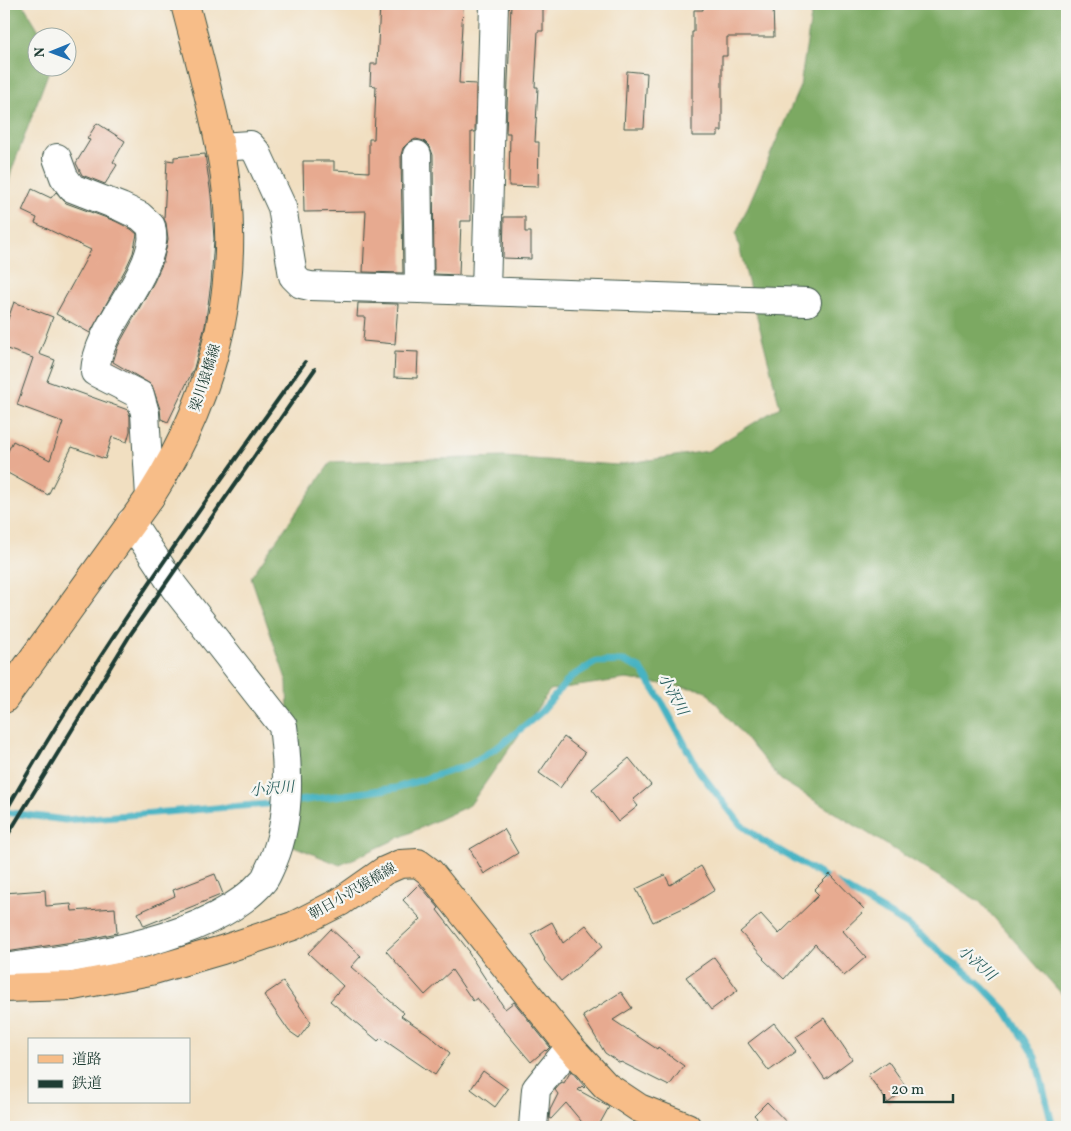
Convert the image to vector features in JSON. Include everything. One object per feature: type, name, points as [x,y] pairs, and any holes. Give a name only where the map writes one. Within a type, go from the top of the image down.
[{"type":"main road","name":"梁川猿橋線","points":[[4,699],[150,498],[169,468],[190,426],[208,377],[219,338],[226,304],[230,234],[227,195],[220,147],[185,4]]},
{"type":"main road","name":"朝日小沢猿橋線","points":[[4,988],[73,986],[150,970],[222,950],[293,926],[340,902],[384,871],[400,864],[418,863],[430,872],[570,1047],[606,1086],[639,1108],[687,1127]]},
{"type":"street","points":[[486,290],[494,4]]},
{"type":"street","points":[[220,147],[250,145],[257,153],[282,207],[293,276],[301,284],[310,286],[486,290],[807,302]]},
{"type":"street","points":[[418,156],[419,289]]},
{"type":"street","points":[[57,158],[64,177],[72,188],[140,216],[151,226],[152,241],[145,266],[101,346],[95,362],[95,372],[140,395],[145,413],[150,498]]},
{"type":"street","points":[[4,968],[69,959],[136,944],[198,926],[235,906],[264,881],[279,849],[286,810],[286,754],[283,726],[174,587],[131,522]]},
{"type":"street","points":[[533,1127],[536,1089],[570,1047]]},
{"type":"green space","points":[[4,4],[23,4],[38,28],[28,28],[28,78],[46,78],[11,172],[4,208]]},
{"type":"green space","points":[[813,4],[1067,4],[1067,1000],[980,902],[781,780],[705,690],[626,679],[550,690],[470,805],[340,865],[291,845],[287,682],[251,577],[331,462],[504,457],[617,465],[708,451],[780,407],[736,234],[800,86]]},
{"type":"building","points":[[380,4],[463,5],[459,83],[476,84],[475,132],[471,132],[471,221],[461,221],[459,275],[434,274],[433,155],[430,147],[424,141],[416,139],[409,142],[403,148],[401,155],[403,273],[363,272],[366,211],[304,212],[303,161],[334,161],[334,170],[369,172],[369,139],[374,139],[376,86],[370,85],[371,64],[377,64]]},
{"type":"building","points":[[511,4],[543,4],[543,31],[538,31],[535,87],[538,87],[535,142],[539,142],[538,187],[509,186],[510,133],[506,133]]},
{"type":"building","points":[[703,4],[773,4],[774,37],[727,37],[727,56],[722,56],[722,131],[718,131],[718,136],[692,136],[692,32],[694,32],[694,10],[703,10]]},
{"type":"building","points":[[627,71],[647,73],[644,128],[624,128]]},
{"type":"building","points":[[97,123],[125,141],[113,162],[117,165],[105,184],[82,175],[76,163],[90,140],[87,139]]},
{"type":"building","points":[[205,154],[211,195],[214,239],[211,283],[205,326],[194,368],[168,422],[161,419],[160,409],[152,385],[113,362],[118,346],[154,282],[163,262],[168,239],[164,219],[167,160],[174,161],[174,157]]},
{"type":"building","points":[[32,189],[51,198],[56,192],[66,203],[115,221],[137,234],[133,253],[126,268],[90,333],[56,314],[91,250],[35,223],[37,218],[22,211]]},
{"type":"building","points":[[504,217],[525,217],[525,232],[531,232],[531,259],[503,258]]},
{"type":"building","points":[[14,302],[53,317],[39,354],[55,360],[47,381],[128,410],[130,416],[130,431],[127,442],[112,437],[105,459],[72,447],[48,495],[4,471],[4,459],[13,441],[50,460],[63,422],[17,405],[33,358],[4,348],[4,330]]},
{"type":"building","points":[[358,303],[398,304],[395,344],[363,341],[365,317],[357,317]]},
{"type":"building","points":[[395,351],[418,352],[417,378],[394,377]]},
{"type":"building","points":[[564,737],[585,753],[560,788],[539,773]]},
{"type":"building","points":[[629,758],[651,785],[633,800],[638,806],[618,822],[592,789]]},
{"type":"building","points":[[504,829],[518,853],[484,874],[470,849]]},
{"type":"building","points":[[701,866],[715,890],[694,903],[653,922],[636,889],[665,875],[670,885]]},
{"type":"building","points":[[215,874],[223,894],[144,926],[138,913],[175,896],[173,890]]},
{"type":"building","points":[[830,874],[865,910],[843,931],[866,957],[844,976],[815,944],[784,979],[763,959],[740,932],[761,914],[779,934],[819,895],[814,890]]},
{"type":"building","points":[[419,884],[439,908],[437,910],[469,951],[505,1009],[514,1002],[550,1047],[531,1062],[477,998],[473,1001],[452,970],[425,995],[386,951],[421,919],[403,900]]},
{"type":"building","points":[[45,890],[46,906],[71,904],[72,911],[115,908],[117,933],[74,940],[74,942],[6,952],[4,893]]},
{"type":"building","points":[[552,922],[563,943],[586,925],[603,946],[561,981],[544,960],[531,934]]},
{"type":"building","points":[[331,929],[361,956],[351,967],[404,1013],[401,1016],[428,1034],[450,1053],[435,1075],[381,1038],[378,1041],[330,1001],[343,986],[308,953]]},
{"type":"building","points":[[714,957],[738,990],[711,1010],[686,977]]},
{"type":"building","points":[[283,982],[311,1022],[299,1038],[289,1031],[264,995]]},
{"type":"building","points":[[621,992],[632,1008],[613,1020],[657,1049],[658,1047],[684,1066],[669,1086],[620,1063],[605,1053],[583,1016]]},
{"type":"building","points":[[824,1018],[852,1059],[825,1079],[796,1037]]},
{"type":"building","points":[[774,1023],[796,1051],[769,1071],[748,1043]]},
{"type":"building","points":[[888,1061],[907,1088],[888,1103],[868,1075]]},
{"type":"building","points":[[483,1071],[508,1089],[495,1107],[471,1089]]},
{"type":"building","points":[[571,1071],[585,1087],[582,1086],[578,1090],[609,1107],[598,1127],[586,1127],[566,1103],[551,1119],[549,1118],[550,1110],[558,1094],[555,1090],[562,1082],[564,1083]]},
{"type":"building","points":[[767,1102],[791,1127],[765,1127],[754,1115]]},
{"type":"waterway","name":"小沢川","points":[[291,802],[396,788],[469,765],[501,745],[539,714],[571,677],[596,662],[624,661],[641,669],[663,704],[699,771],[741,825],[763,841],[908,925],[982,986],[1006,1011],[1035,1057],[1053,1127]]},
{"type":"waterway","name":"小沢川","points":[[4,812],[65,820],[280,803]]},
{"type":"railway","points":[[4,814],[74,698],[148,584],[305,362]]},
{"type":"railway","points":[[4,841],[130,635],[315,369]]}]
